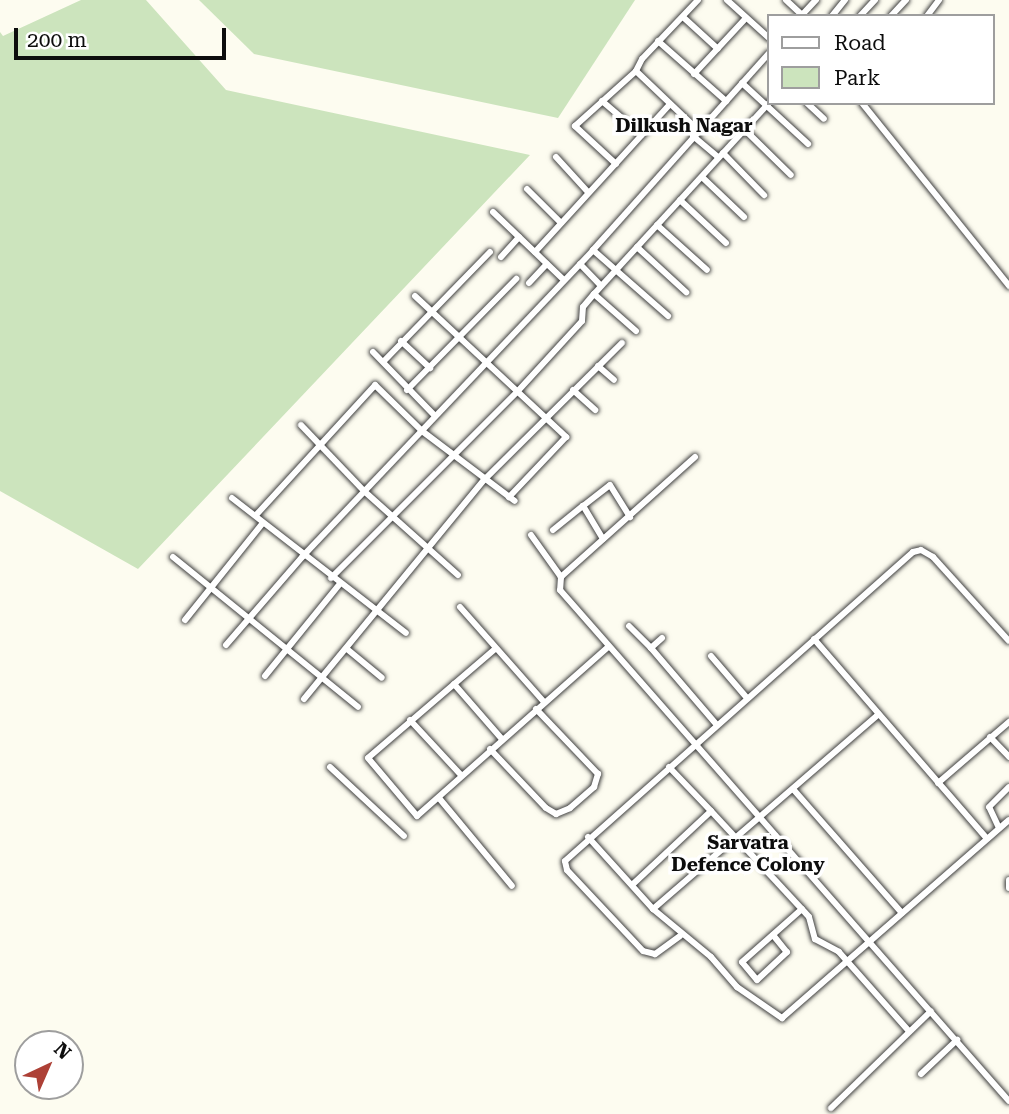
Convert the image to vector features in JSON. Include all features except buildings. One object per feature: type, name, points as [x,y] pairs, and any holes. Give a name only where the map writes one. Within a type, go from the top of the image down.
[{"type":"street","points":[[616,164],[575,126],[636,71],[658,41],[698,0]]},
{"type":"street","points":[[727,0],[768,37]]},
{"type":"street","points":[[786,0],[800,14]]},
{"type":"street","points":[[804,14],[816,0]]},
{"type":"street","points":[[834,14],[845,0]]},
{"type":"street","points":[[862,14],[875,0]]},
{"type":"street","points":[[893,14],[906,0]]},
{"type":"street","points":[[683,17],[719,48]]},
{"type":"street","points":[[694,74],[747,18]]},
{"type":"street","points":[[658,41],[726,101]]},
{"type":"street","points":[[226,645],[303,556],[593,250],[768,53]]},
{"type":"street","points":[[636,71],[696,133],[764,195]]},
{"type":"street","points":[[331,578],[517,392],[579,325],[583,307],[594,294],[768,104],[742,83]]},
{"type":"street","points":[[602,101],[642,135]]},
{"type":"street","points":[[535,252],[670,104]]},
{"type":"street","points":[[769,105],[808,144]]},
{"type":"street","points":[[809,105],[824,119]]},
{"type":"street","points":[[864,105],[1009,286]]},
{"type":"street","points":[[745,130],[791,175]]},
{"type":"street","points":[[556,157],[588,192]]},
{"type":"street","points":[[702,177],[744,217]]},
{"type":"street","points":[[527,189],[561,223]]},
{"type":"street","points":[[680,200],[726,243]]},
{"type":"street","points":[[493,212],[564,280]]},
{"type":"street","points":[[657,225],[707,270]]},
{"type":"street","points":[[501,257],[519,237]]},
{"type":"street","points":[[637,247],[686,292]]},
{"type":"street","points":[[593,250],[668,316]]},
{"type":"street","points":[[383,361],[490,252]]},
{"type":"street","points":[[529,283],[547,264]]},
{"type":"street","points":[[580,264],[601,286]]},
{"type":"street","points":[[407,390],[516,279]]},
{"type":"street","points":[[594,294],[636,331]]},
{"type":"street","points":[[257,514],[321,448],[375,385],[422,431],[456,452],[512,499],[566,437],[415,296]]},
{"type":"street","points":[[401,341],[430,368]]},
{"type":"street","points":[[304,699],[485,478],[622,343]]},
{"type":"street","points":[[373,352],[435,416]]},
{"type":"street","points":[[598,366],[614,380]]},
{"type":"street","points":[[573,390],[595,410]]},
{"type":"street","points":[[301,425],[364,491],[458,575]]},
{"type":"street","points":[[561,577],[695,457]]},
{"type":"street","points":[[553,530],[610,485],[630,517]]},
{"type":"street","points":[[232,498],[257,514],[262,524],[339,585],[406,633]]},
{"type":"street","points":[[583,506],[603,539]]},
{"type":"street","points":[[185,620],[208,586],[262,524]]},
{"type":"street","points":[[531,535],[561,577],[560,590],[607,648],[1009,1101]]},
{"type":"street","points":[[680,936],[655,954],[635,944],[565,866],[588,837],[908,555],[921,550],[1009,641]]},
{"type":"street","points":[[173,557],[358,707]]},
{"type":"street","points":[[265,676],[339,585]]},
{"type":"street","points":[[460,607],[544,702]]},
{"type":"street","points":[[629,626],[717,725]]},
{"type":"street","points":[[651,648],[662,638]]},
{"type":"street","points":[[814,639],[987,839]]},
{"type":"street","points":[[495,649],[368,758],[418,816],[501,738],[607,648]]},
{"type":"street","points":[[347,649],[382,678]]},
{"type":"street","points":[[711,656],[747,698]]},
{"type":"street","points":[[454,684],[501,738]]},
{"type":"street","points":[[491,749],[546,808],[556,814],[570,808],[594,788],[598,774],[536,709]]},
{"type":"street","points":[[653,909],[879,714]]},
{"type":"street","points":[[410,720],[461,775]]},
{"type":"street","points":[[938,783],[990,737],[1008,725]]},
{"type":"street","points":[[990,737],[1009,757]]},
{"type":"street","points":[[330,767],[404,836]]},
{"type":"street","points":[[669,767],[738,836],[802,909],[815,939],[834,947],[908,1030]]},
{"type":"street","points":[[999,828],[989,807],[1009,788]]},
{"type":"street","points":[[793,789],[902,913]]},
{"type":"street","points":[[439,798],[512,886]]},
{"type":"street","points":[[632,885],[711,811]]},
{"type":"street","points":[[588,837],[680,936],[711,957],[737,987],[782,1017],[1009,820]]},
{"type":"street","points":[[1009,880],[1009,888]]},
{"type":"street","points":[[773,935],[788,952],[757,980],[742,962],[802,909]]},
{"type":"street","points":[[831,1108],[908,1030],[931,1011]]},
{"type":"street","points":[[921,1074],[957,1040]]},
{"type":"green space","points":[[81,0],[146,0],[226,90],[530,155],[138,569],[0,491],[0,32],[3,36]]},
{"type":"green space","points":[[199,0],[635,0],[558,118],[254,54]]},
{"type":"district","name":"Dilkush Nagar","points":[[684,126]]},
{"type":"district","name":"Sarvatra Defence Colony","points":[[748,854]]}]
